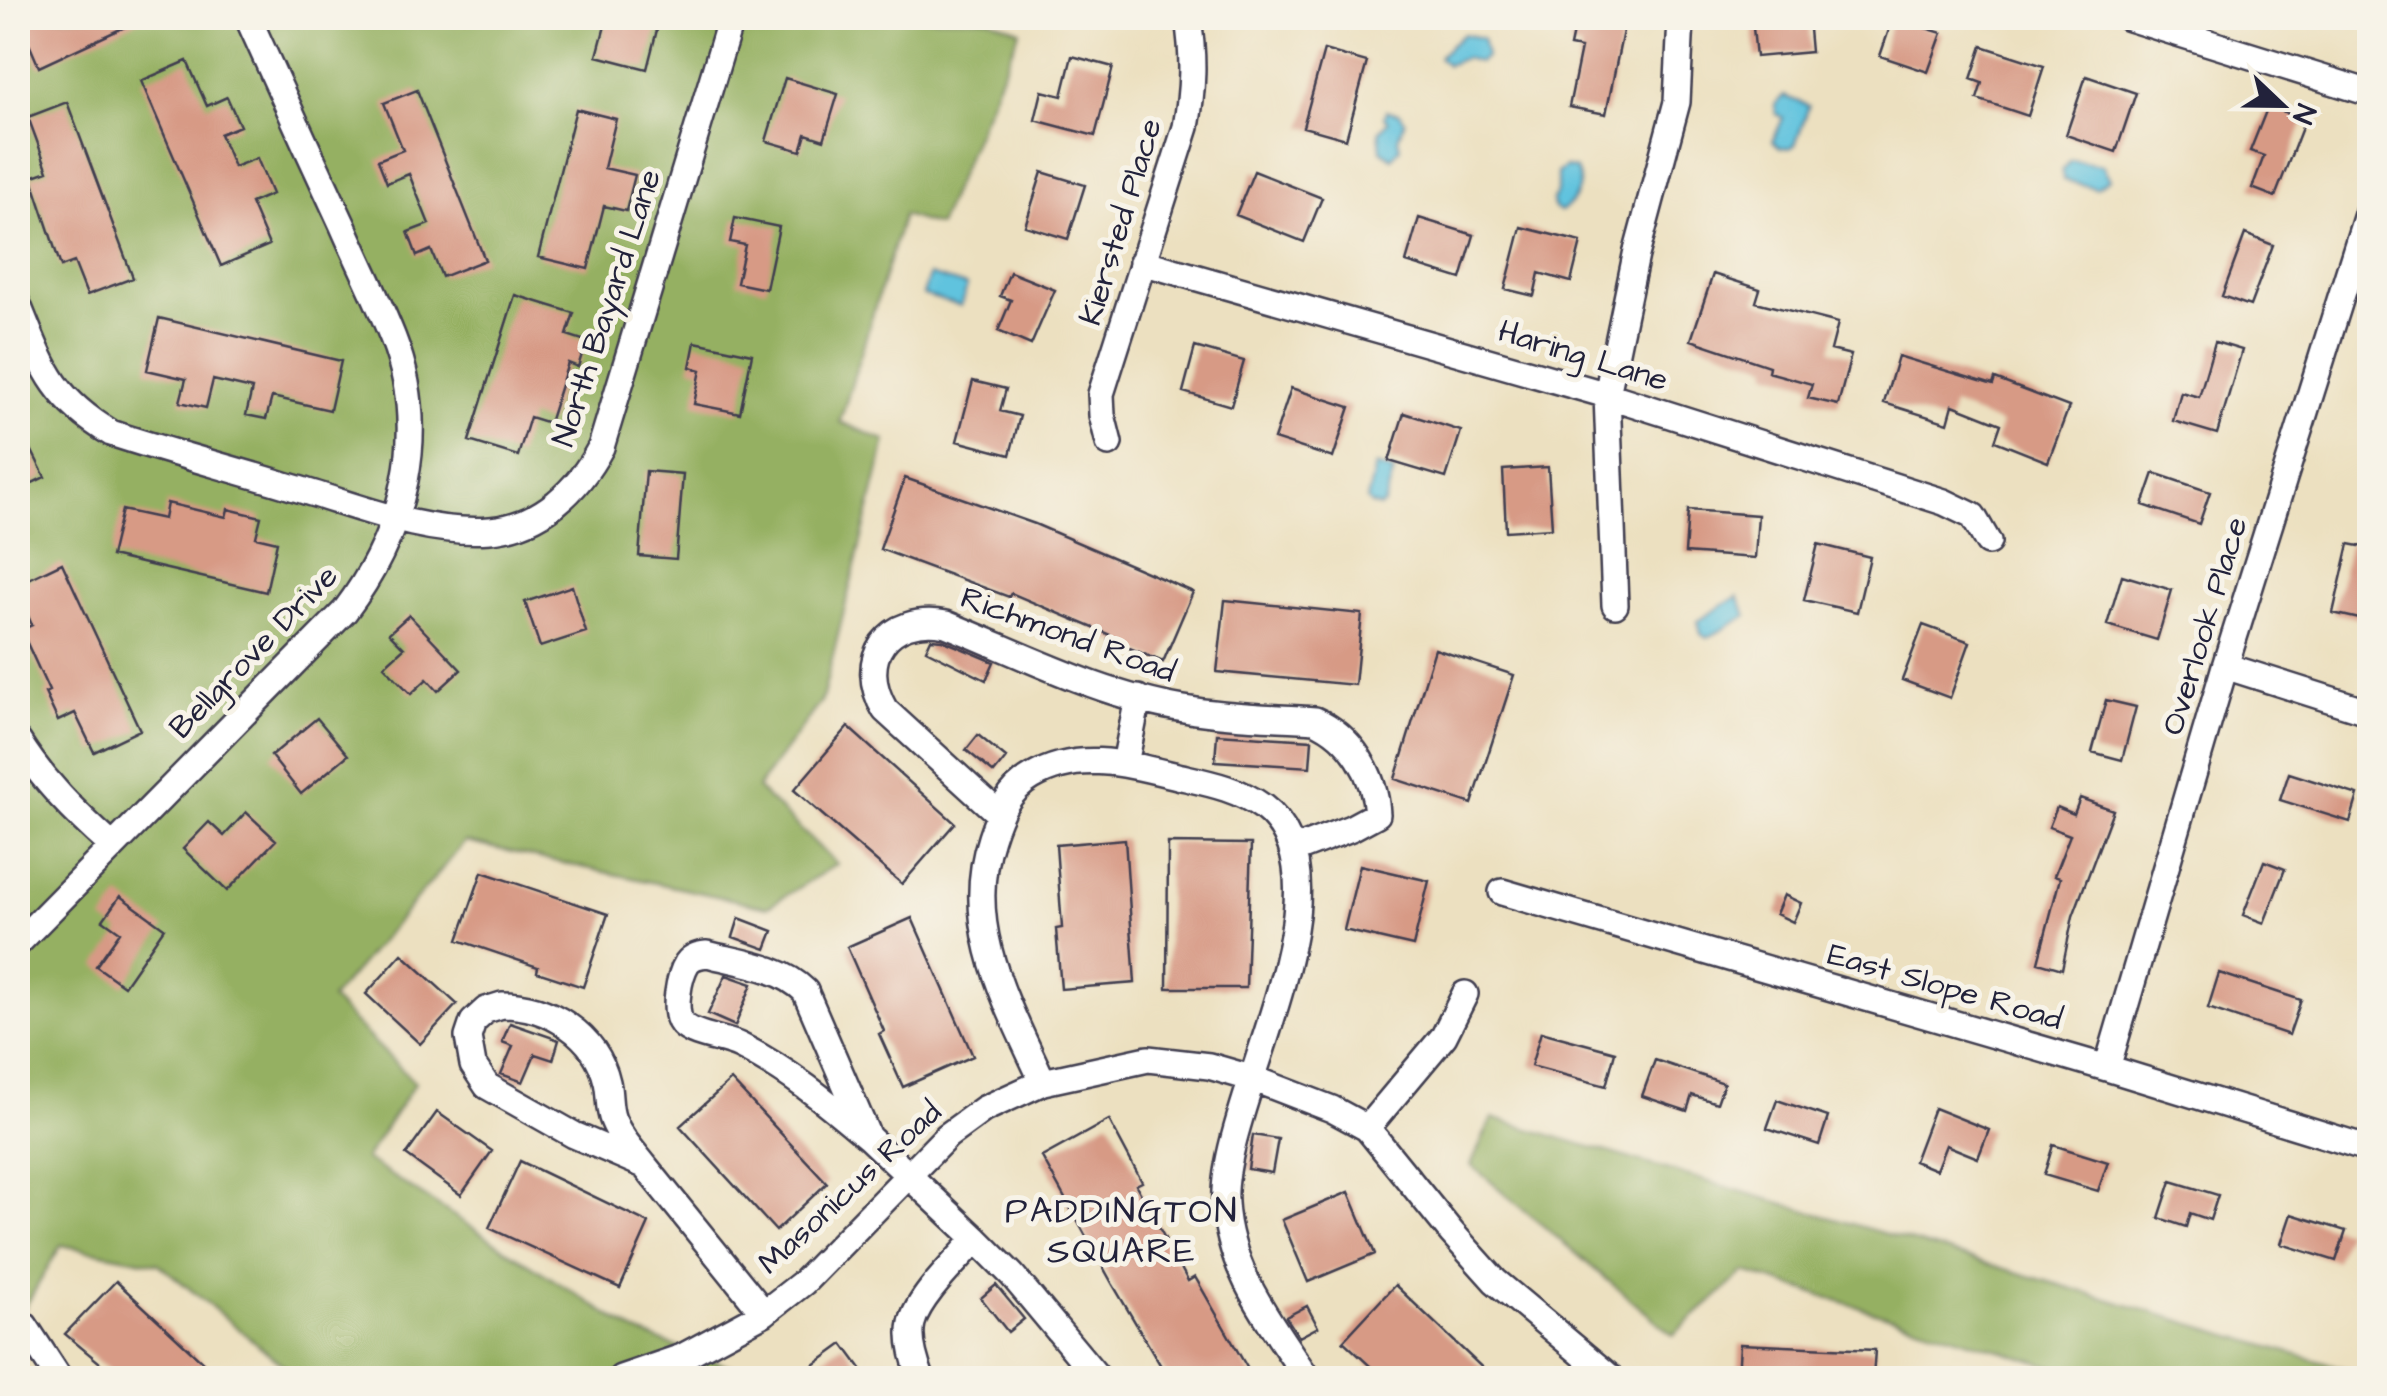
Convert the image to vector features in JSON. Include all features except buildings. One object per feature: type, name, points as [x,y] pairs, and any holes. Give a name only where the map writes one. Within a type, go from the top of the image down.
[{"type":"street","name":"Bellgrove Drive","points":[[18,943],[345,611],[382,554],[397,518],[410,453],[410,410],[394,340],[248,18]]},
{"type":"street","name":"North Bayard Lane","points":[[18,305],[45,371],[62,396],[83,416],[111,433],[397,518],[448,529],[490,530],[518,524],[546,512],[568,495],[588,472],[601,447],[730,18]]},
{"type":"street","points":[[1615,605],[1607,395],[1636,255],[1677,102],[1680,18]]},
{"type":"street","points":[[2130,18],[2370,94]]},
{"type":"street","name":"Kiersted Place","points":[[1109,443],[1102,416],[1102,394],[1186,127],[1193,92],[1194,57],[1188,19]]},
{"type":"street","name":"Overlook Place","points":[[2107,1068],[2225,666],[2370,206]]},
{"type":"street","name":"Haring Lane","points":[[1142,262],[1607,395],[1944,502],[1973,516],[1988,542]]},
{"type":"street","name":"Richmond Road","points":[[998,814],[884,710],[875,694],[875,658],[896,630],[911,623],[946,624],[1101,687],[1138,698],[1186,710],[1315,720],[1333,728],[1360,760],[1373,790],[1377,814],[1294,850]]},
{"type":"street","points":[[2225,666],[2370,712]]},
{"type":"street","points":[[1125,764],[1138,698]]},
{"type":"street","points":[[18,741],[35,768],[74,812],[111,845]]},
{"type":"street","points":[[1043,1082],[988,956],[981,922],[983,870],[998,814],[1009,796],[1046,769],[1090,759],[1231,789],[1264,808],[1284,831],[1294,850],[1298,872],[1290,947],[1228,1162],[1225,1202],[1244,1281],[1308,1378]]},
{"type":"street","name":"East Slope Road","points":[[1502,892],[2107,1068],[2370,1149]]},
{"type":"street","points":[[868,1137],[805,991],[777,972],[708,954],[694,957],[686,964],[678,997],[677,1013],[682,1023],[692,1030],[738,1044],[774,1065],[868,1137],[1012,1276],[1098,1378]]},
{"type":"street","points":[[1367,1128],[1444,1036],[1464,994]]},
{"type":"street","points":[[644,1165],[574,1134],[486,1086],[473,1065],[468,1037],[473,1022],[486,1010],[518,1005],[568,1024],[582,1036],[607,1081],[610,1114],[621,1138],[644,1165],[764,1312]]},
{"type":"street","name":"Masonicus Road","points":[[621,1378],[682,1357],[764,1312],[829,1259],[947,1136],[984,1109],[1043,1082],[1148,1059],[1209,1066],[1254,1079],[1332,1109],[1367,1128],[1495,1281],[1610,1378]]},
{"type":"street","points":[[920,1378],[912,1324],[921,1304],[976,1239]]},
{"type":"street","points":[[25,1326],[60,1378]]},
{"type":"green space","points":[[18,18],[988,18],[1020,30],[938,226],[903,215],[840,422],[886,441],[822,700],[757,788],[837,864],[767,907],[465,842],[331,999],[415,1083],[365,1159],[634,1331],[748,1373],[752,1378],[299,1378],[159,1264],[61,1245],[18,1319]]},
{"type":"green space","points":[[1492,1118],[2369,1378],[2090,1378],[1745,1272],[1673,1335],[1471,1165]]},
{"type":"water","points":[[1463,34],[1482,38],[1486,56],[1479,62],[1465,58],[1447,65],[1440,55]]},
{"type":"water","points":[[1784,96],[1809,106],[1795,145],[1790,148],[1773,141],[1783,118],[1776,114],[1775,105]]},
{"type":"water","points":[[1386,111],[1400,113],[1405,121],[1398,138],[1400,148],[1392,158],[1381,150],[1379,131],[1388,122],[1384,117]]},
{"type":"water","points":[[2071,160],[2102,165],[2110,179],[2096,188],[2064,180],[2062,170]]},
{"type":"water","points":[[1565,167],[1575,169],[1579,187],[1561,211],[1554,208],[1552,201],[1557,192],[1557,173]]},
{"type":"water","points":[[929,275],[967,286],[961,306],[923,295]]},
{"type":"water","points":[[1375,466],[1394,472],[1380,507],[1367,500]]},
{"type":"water","points":[[1738,596],[1747,616],[1707,638],[1701,634],[1698,621]]},
{"type":"district","name":"PADDINGTON SQUARE","points":[[1122,1231]]}]
